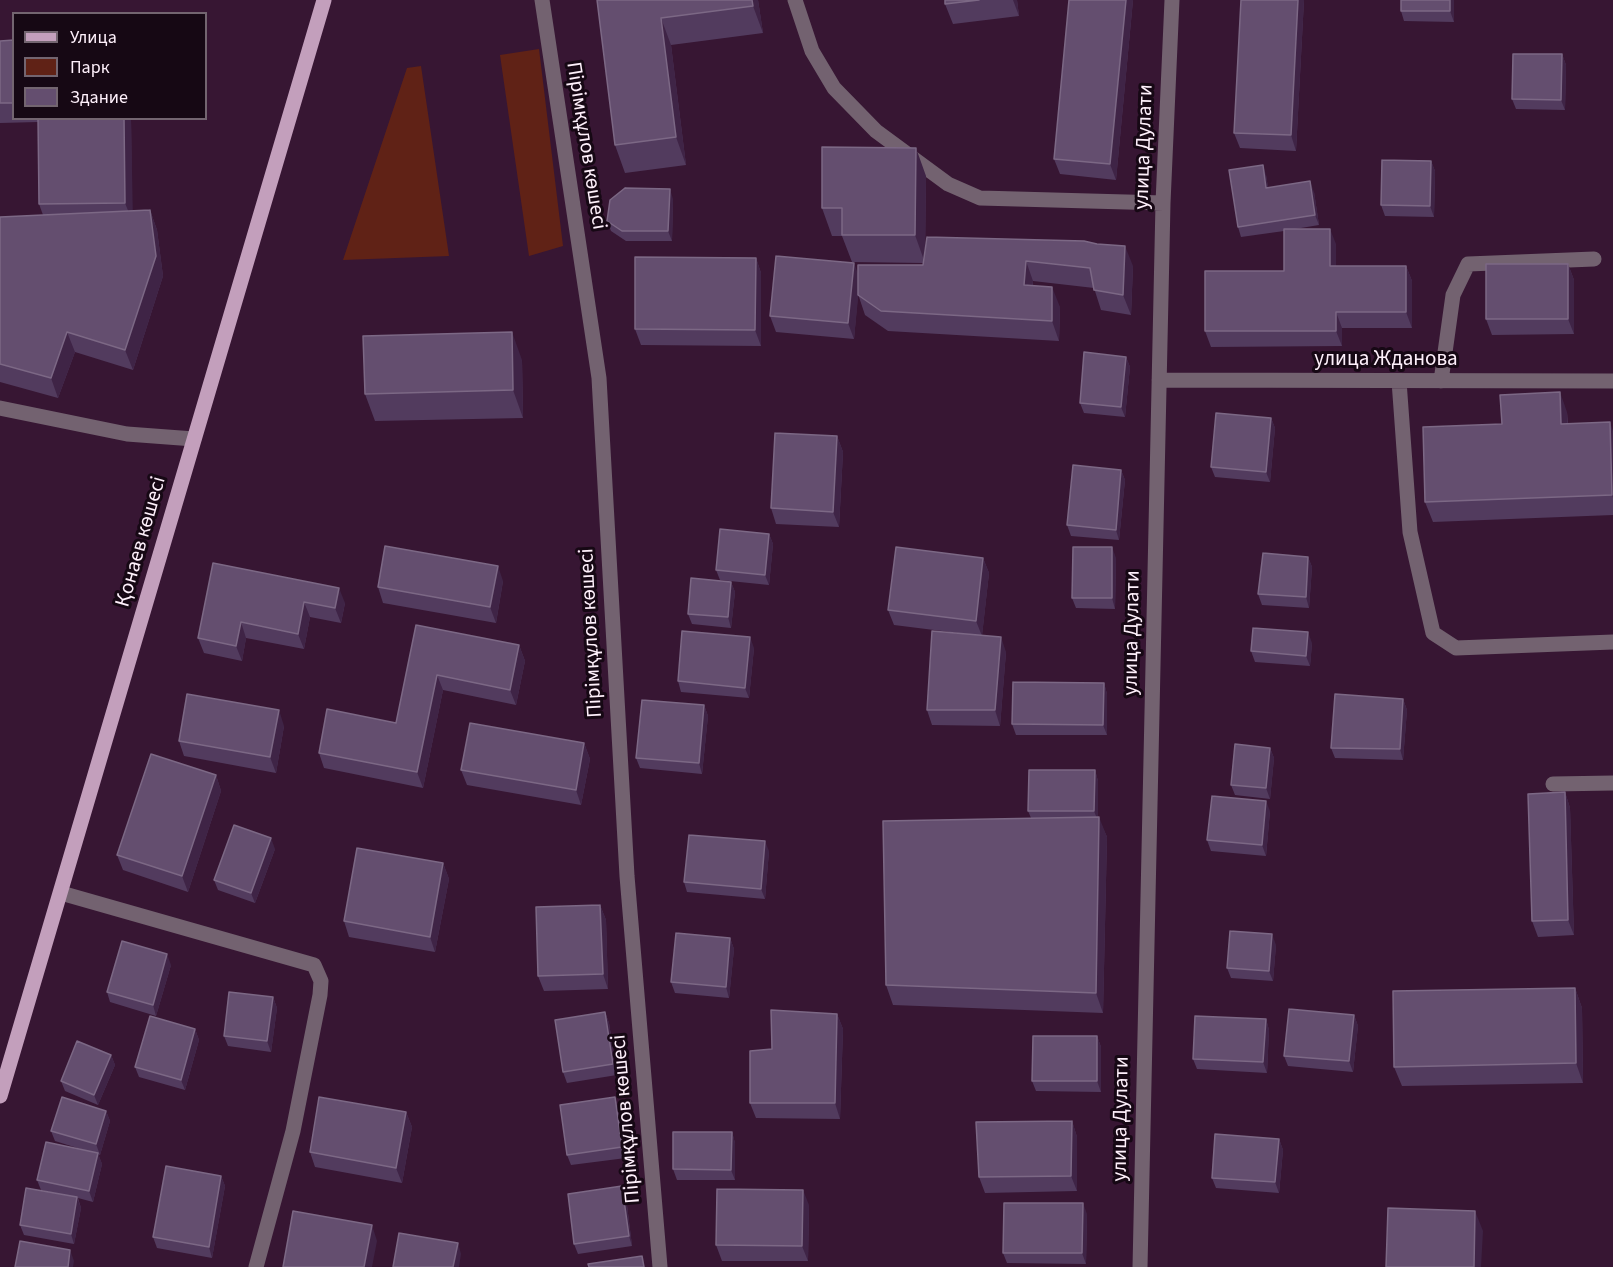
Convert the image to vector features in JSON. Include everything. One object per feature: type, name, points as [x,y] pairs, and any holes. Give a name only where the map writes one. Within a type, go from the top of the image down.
[{"type":"main road","name":"Қонаев көшесі","points":[[0,1096],[324,0]]},
{"type":"street","name":"Пірімқұлов көшесі","points":[[542,0],[599,378],[627,876],[660,1267]]},
{"type":"street","points":[[795,0],[812,51],[834,88],[876,131],[948,184],[980,198],[1163,203]]},
{"type":"street","name":"улица Дулати","points":[[1140,1267],[1163,203],[1172,0]]},
{"type":"street","points":[[1441,381],[1453,296],[1468,264],[1594,259]]},
{"type":"street","name":"улица Жданова","points":[[1159,380],[1613,381]]},
{"type":"street","points":[[1399,381],[1410,532],[1433,633],[1456,648],[1613,642]]},
{"type":"street","points":[[0,408],[127,434],[194,439]]},
{"type":"street","points":[[1552,784],[1613,783]]},
{"type":"street","points":[[61,893],[314,964],[321,981],[320,995],[293,1131],[256,1267]]},
{"type":"green space","points":[[539,49],[563,246],[529,256],[500,55]]},
{"type":"green space","points":[[421,66],[449,256],[343,260],[407,68]]},
{"type":"building","points":[[597,0],[752,0],[753,6],[661,18],[676,137],[615,145]]},
{"type":"building","points":[[945,0],[979,0],[945,4]]},
{"type":"building","points":[[1069,0],[1126,0],[1110,164],[1054,159]]},
{"type":"building","points":[[1241,0],[1298,0],[1291,135],[1234,133]]},
{"type":"building","points":[[1401,0],[1450,0],[1450,11],[1401,11]]},
{"type":"building","points":[[12,40],[12,103],[0,103],[0,41]]},
{"type":"building","points":[[1513,54],[1562,54],[1561,100],[1512,99]]},
{"type":"building","points":[[38,120],[124,120],[125,203],[39,204]]},
{"type":"building","points":[[822,147],[916,148],[915,235],[842,235],[842,208],[822,208]]},
{"type":"building","points":[[1382,160],[1431,161],[1430,206],[1381,205]]},
{"type":"building","points":[[1263,165],[1266,188],[1310,181],[1315,215],[1238,227],[1229,170]]},
{"type":"building","points":[[625,188],[670,189],[668,231],[622,231],[607,221],[610,200]]},
{"type":"building","points":[[150,210],[156,256],[125,350],[67,332],[51,378],[0,364],[0,217]]},
{"type":"building","points":[[1284,229],[1330,229],[1330,266],[1406,266],[1406,312],[1336,312],[1336,331],[1205,331],[1205,271],[1284,271]]},
{"type":"building","points":[[927,237],[1084,241],[1125,246],[1123,295],[1094,290],[1090,268],[1026,261],[1024,285],[1052,287],[1052,321],[881,311],[858,295],[858,265],[923,265]]},
{"type":"building","points":[[776,256],[854,263],[848,323],[770,316]]},
{"type":"building","points":[[635,257],[756,258],[755,330],[635,329]]},
{"type":"building","points":[[1486,264],[1568,264],[1568,319],[1486,319]]},
{"type":"building","points":[[512,332],[513,390],[365,394],[363,336]]},
{"type":"building","points":[[1084,352],[1126,357],[1121,407],[1080,403]]},
{"type":"building","points":[[1560,392],[1561,424],[1610,422],[1612,495],[1425,502],[1423,427],[1502,424],[1500,395]]},
{"type":"building","points":[[1216,413],[1271,418],[1266,472],[1211,467]]},
{"type":"building","points":[[775,433],[837,436],[833,512],[771,508]]},
{"type":"building","points":[[1073,465],[1121,470],[1116,530],[1067,525]]},
{"type":"building","points":[[720,529],[769,534],[765,575],[716,570]]},
{"type":"building","points":[[385,546],[498,566],[490,607],[378,587]]},
{"type":"building","points":[[896,547],[983,558],[976,621],[888,610]]},
{"type":"building","points":[[1073,547],[1112,547],[1112,598],[1072,598]]},
{"type":"building","points":[[1263,553],[1308,557],[1306,597],[1258,594]]},
{"type":"building","points":[[213,563],[339,588],[335,608],[304,602],[298,634],[241,622],[236,646],[198,638]]},
{"type":"building","points":[[691,578],[731,582],[728,617],[688,614]]},
{"type":"building","points":[[416,625],[519,645],[510,690],[437,675],[417,772],[319,753],[327,709],[396,723]]},
{"type":"building","points":[[1253,628],[1308,632],[1306,656],[1251,651]]},
{"type":"building","points":[[682,631],[750,637],[745,688],[678,681]]},
{"type":"building","points":[[932,631],[1001,637],[995,710],[927,710]]},
{"type":"building","points":[[1013,682],[1104,683],[1103,725],[1012,724]]},
{"type":"building","points":[[187,694],[279,710],[270,757],[179,741]]},
{"type":"building","points":[[1335,694],[1403,699],[1400,749],[1331,748]]},
{"type":"building","points":[[642,700],[704,705],[699,763],[636,758]]},
{"type":"building","points":[[470,723],[584,743],[576,790],[461,770]]},
{"type":"building","points":[[1235,744],[1270,748],[1266,788],[1231,785]]},
{"type":"building","points":[[151,754],[216,775],[182,876],[117,855]]},
{"type":"building","points":[[1029,770],[1095,770],[1094,811],[1028,811]]},
{"type":"building","points":[[1565,792],[1568,920],[1532,921],[1528,794]]},
{"type":"building","points":[[1212,796],[1266,801],[1262,845],[1207,840]]},
{"type":"building","points":[[1099,817],[1096,993],[886,985],[883,821]]},
{"type":"building","points":[[234,825],[271,838],[251,893],[214,880]]},
{"type":"building","points":[[689,835],[765,841],[761,889],[684,882]]},
{"type":"building","points":[[357,848],[443,863],[430,937],[344,921]]},
{"type":"building","points":[[600,905],[603,974],[538,976],[536,907]]},
{"type":"building","points":[[1230,931],[1272,934],[1269,971],[1227,968]]},
{"type":"building","points":[[676,933],[730,938],[726,987],[671,982]]},
{"type":"building","points":[[122,941],[167,954],[153,1005],[107,992]]},
{"type":"building","points":[[1575,988],[1576,1063],[1394,1067],[1393,991]]},
{"type":"building","points":[[229,992],[273,997],[267,1041],[224,1036]]},
{"type":"building","points":[[1289,1009],[1354,1015],[1349,1061],[1284,1056]]},
{"type":"building","points":[[771,1010],[837,1014],[835,1103],[750,1103],[750,1051],[772,1049]]},
{"type":"building","points":[[605,1012],[613,1064],[563,1072],[555,1020]]},
{"type":"building","points":[[150,1016],[195,1029],[181,1080],[135,1067]]},
{"type":"building","points":[[1195,1016],[1266,1019],[1263,1062],[1193,1059]]},
{"type":"building","points":[[1033,1036],[1097,1036],[1097,1081],[1032,1081]]},
{"type":"building","points":[[77,1041],[111,1055],[94,1095],[61,1081]]},
{"type":"building","points":[[62,1097],[106,1111],[96,1144],[51,1131]]},
{"type":"building","points":[[319,1097],[406,1112],[396,1168],[310,1152]]},
{"type":"building","points":[[615,1097],[622,1147],[567,1155],[560,1105]]},
{"type":"building","points":[[1072,1121],[1071,1176],[979,1177],[976,1122]]},
{"type":"building","points":[[673,1132],[732,1132],[731,1170],[673,1169]]},
{"type":"building","points":[[1215,1134],[1279,1139],[1275,1182],[1212,1178]]},
{"type":"building","points":[[46,1142],[98,1153],[89,1191],[37,1180]]},
{"type":"building","points":[[166,1166],[221,1176],[209,1247],[153,1237]]},
{"type":"building","points":[[622,1186],[629,1236],[574,1244],[568,1194]]},
{"type":"building","points":[[26,1188],[77,1197],[71,1234],[20,1225]]},
{"type":"building","points":[[717,1189],[803,1190],[802,1246],[716,1245]]},
{"type":"building","points":[[1004,1203],[1083,1203],[1082,1253],[1003,1253]]},
{"type":"building","points":[[1388,1208],[1475,1211],[1474,1267],[1386,1267]]},
{"type":"building","points":[[293,1211],[372,1225],[364,1267],[283,1267]]},
{"type":"building","points":[[399,1233],[458,1243],[453,1267],[393,1267]]},
{"type":"building","points":[[20,1241],[70,1250],[68,1267],[15,1267]]},
{"type":"building","points":[[642,1256],[644,1267],[589,1267],[588,1264]]}]
